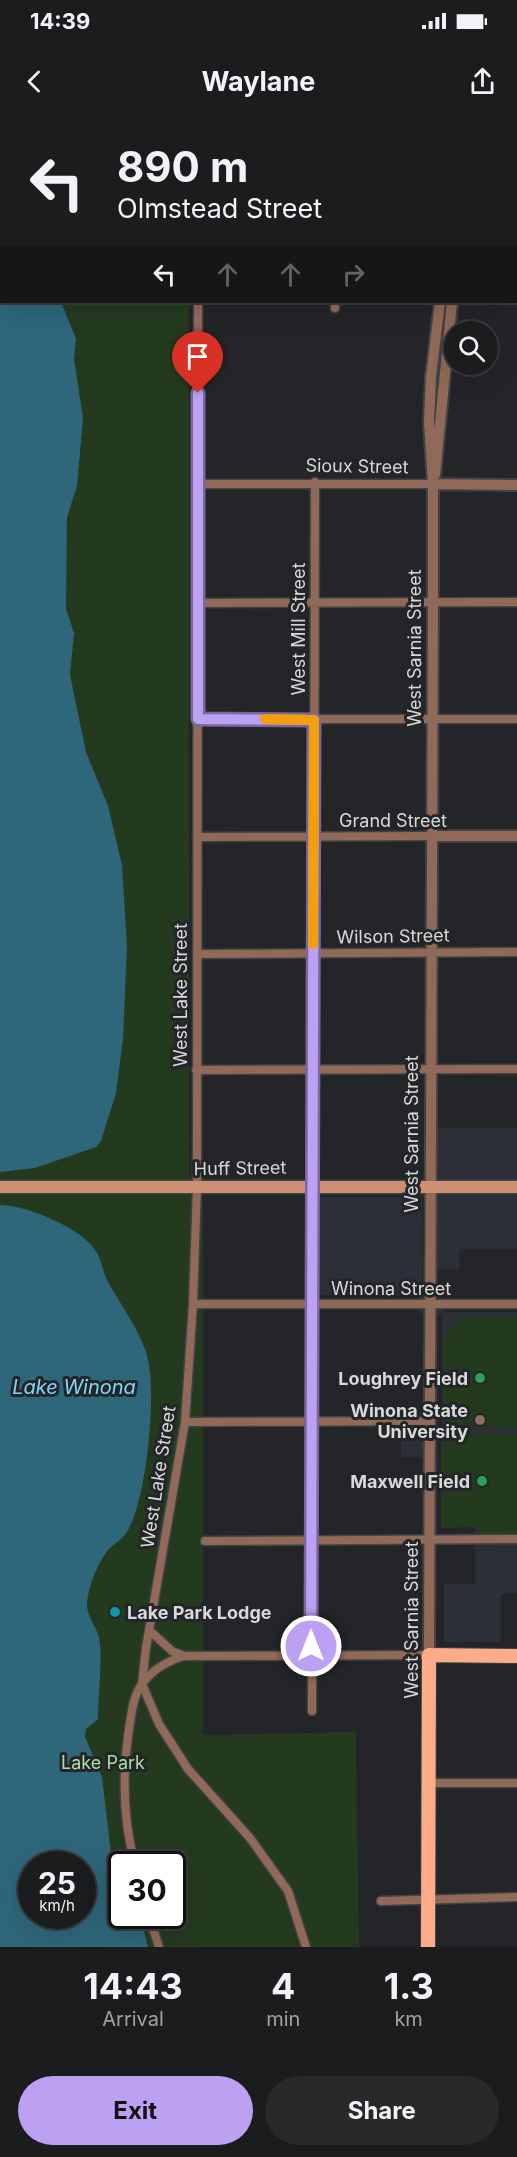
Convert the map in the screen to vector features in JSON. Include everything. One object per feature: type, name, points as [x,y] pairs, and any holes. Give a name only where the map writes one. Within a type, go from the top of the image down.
[{"type":"main road","name":"Huff Street","points":[[0,1187],[517,1187]]},
{"type":"main road","points":[[429,1656],[517,1656]]},
{"type":"main road","name":"West Sarnia Street","points":[[428,1947],[429,1656]]},
{"type":"street","name":"West Lake Street","points":[[133,1851],[122,1790],[124,1754],[134,1701],[142,1684],[185,1422],[193,1304],[197,1187],[198,303]]},
{"type":"street","name":"West Sarnia Street","points":[[429,1656],[429,1070],[433,603],[430,388],[440,303]]},
{"type":"street","name":"West Sarnia Street","points":[[433,484],[438,458],[441,404],[452,303]]},
{"type":"street","name":"Sioux Street","points":[[198,484],[315,482],[517,485]]},
{"type":"street","name":"West Mill Street","points":[[312,1711],[314,1070],[312,954],[315,482]]},
{"type":"street","points":[[198,603],[517,602]]},
{"type":"street","points":[[198,719],[517,719]]},
{"type":"street","name":"Grand Street","points":[[197,837],[517,836]]},
{"type":"street","name":"Wilson Street","points":[[197,954],[517,952]]},
{"type":"street","points":[[196,1070],[517,1069]]},
{"type":"street","name":"Winona Street","points":[[193,1304],[517,1304]]},
{"type":"street","points":[[185,1422],[430,1421]]},
{"type":"street","points":[[205,1541],[517,1539]]},
{"type":"street","points":[[150,1631],[171,1651],[184,1656],[429,1656]]},
{"type":"street","points":[[184,1656],[160,1666],[142,1684],[171,1745],[203,1787],[250,1838],[288,1892],[306,1947]]},
{"type":"street","points":[[429,1783],[517,1783]]},
{"type":"street","points":[[381,1901],[517,1897]]},
{"type":"street","points":[[153,1929],[159,1947]]},
{"type":"shaded area","points":[[435,1128],[517,1128],[517,1182],[435,1181]]},
{"type":"shaded area","points":[[433,1193],[517,1193],[517,1249],[459,1249],[459,1269],[433,1269]]},
{"type":"shaded area","name":"Winona State University","points":[[320,1197],[422,1197],[422,1293],[442,1293],[443,1312],[517,1312],[517,1593],[501,1594],[501,1642],[444,1642],[444,1584],[475,1584],[475,1527],[442,1526],[442,1314],[419,1313],[418,1296],[320,1295]]},
{"type":"shaded area","points":[[401,1424],[423,1424],[423,1458],[401,1457]]},
{"type":"green space","name":"Lake Park","points":[[0,303],[189,303],[189,1177],[203,1201],[203,1735],[356,1732],[359,1947],[0,1947]]},
{"type":"green space","name":"Loughrey Field","points":[[463,1317],[517,1318],[517,1428],[456,1428],[442,1418],[443,1338]]},
{"type":"green space","name":"Maxwell Field","points":[[441,1433],[517,1434],[517,1535],[479,1535],[479,1527],[441,1528]]},
{"type":"water","points":[[0,303],[61,303],[76,339],[74,359],[83,418],[77,486],[67,517],[66,609],[74,633],[70,675],[86,752],[108,806],[122,865],[127,946],[123,1039],[116,1093],[101,1141],[96,1147],[35,1168],[0,1172]]},
{"type":"water","name":"Lake Winona","points":[[0,1205],[38,1213],[66,1226],[89,1242],[96,1251],[107,1280],[133,1324],[146,1352],[151,1390],[151,1415],[141,1493],[126,1533],[109,1549],[97,1568],[88,1597],[88,1613],[99,1637],[100,1666],[98,1719],[86,1729],[85,1737],[102,1777],[111,1851],[108,1851],[108,1929],[143,1929],[148,1947],[0,1947]]},
{"type":"slow traffic","points":[[265,719],[314,720],[313,944]]},
{"type":"place","name":"Loughrey Field","points":[[480,1378]]},
{"type":"place","name":"Winona State University","points":[[480,1420]]},
{"type":"place","name":"Maxwell Field","points":[[482,1481]]},
{"type":"place","name":"Lake Park Lodge","points":[[115,1612]]},
{"type":"route","points":[[198,393],[198,719],[314,720],[312,954],[314,1314],[311,1646]]}]
